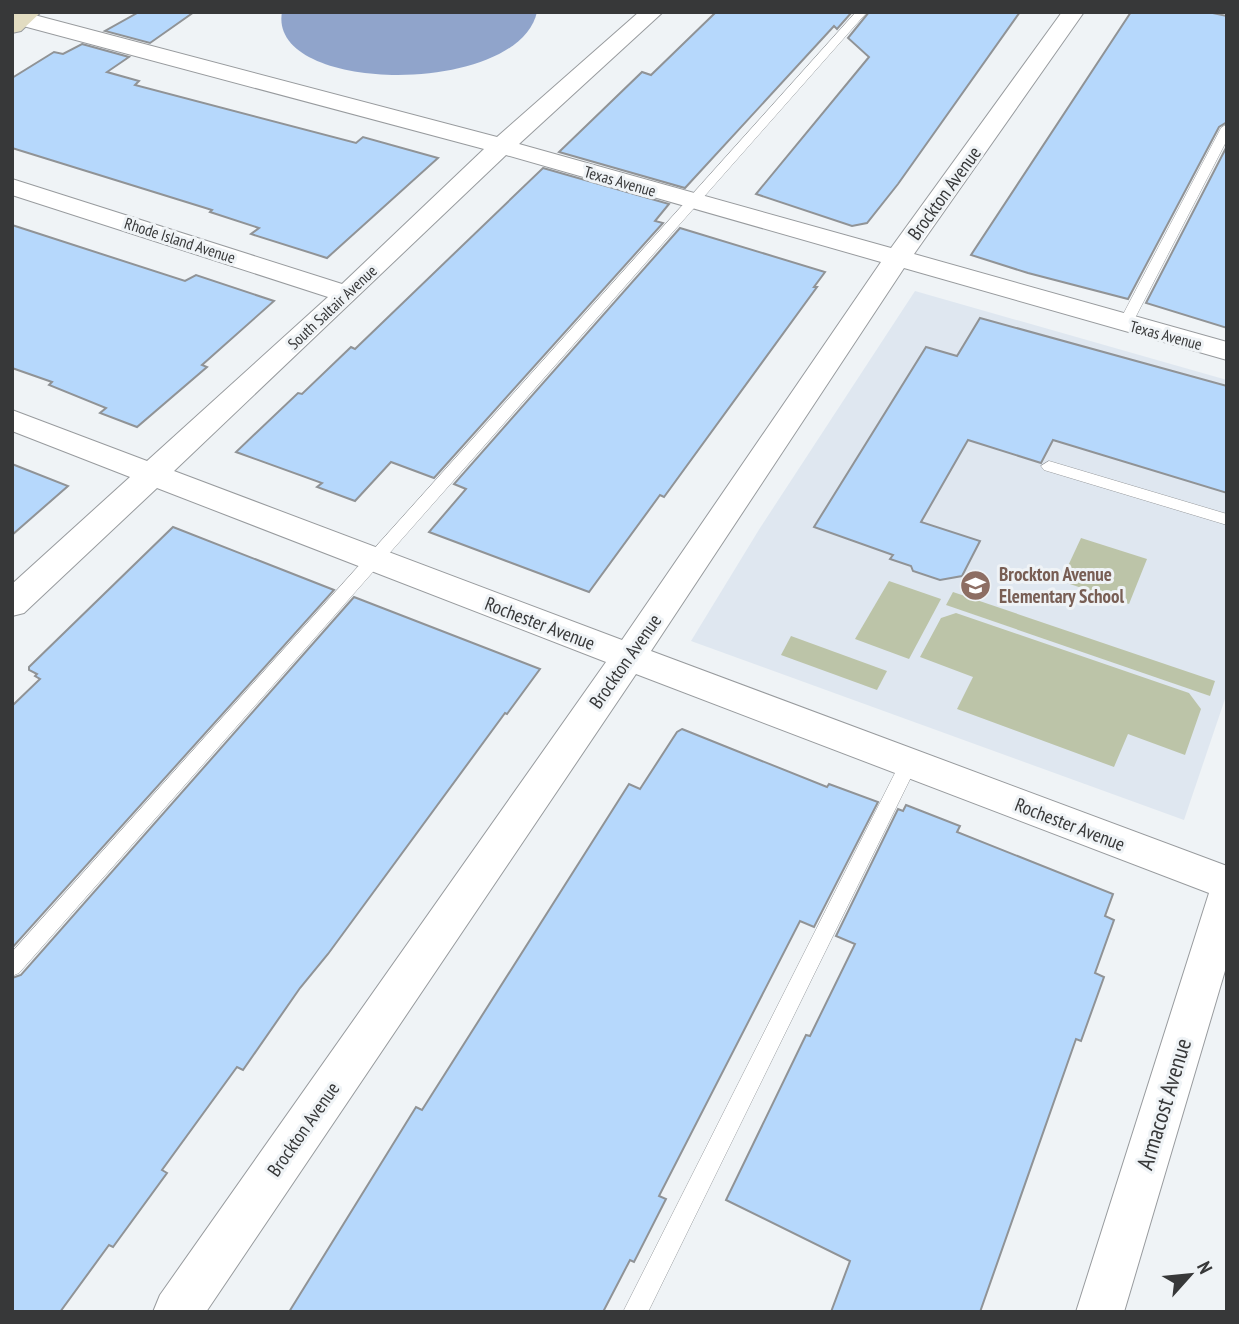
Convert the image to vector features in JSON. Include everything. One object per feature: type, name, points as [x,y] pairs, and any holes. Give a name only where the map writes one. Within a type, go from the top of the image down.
[{"type":"street","name":"South Saltair Avenue","points":[[12,604],[347,294],[501,147],[652,12]]},
{"type":"street","name":"Brockton Avenue","points":[[177,1312],[629,657],[895,260],[1073,12]]},
{"type":"street","name":"Texas Avenue","points":[[19,18],[501,147],[895,260],[1227,351]]},
{"type":"street","name":"Rhode Island Avenue","points":[[12,187],[347,294]]},
{"type":"street","name":"Rochester Avenue","points":[[12,420],[375,561],[1227,883]]},
{"type":"street","name":"Armacost Avenue","points":[[1100,1312],[1227,896]]},
{"type":"lane","points":[[12,967],[862,12]]},
{"type":"lane","points":[[1125,324],[1227,128]]},
{"type":"lane","points":[[1049,466],[1227,520]]},
{"type":"lane","points":[[635,1312],[909,763]]},
{"type":"shaded area","name":"Brockton Avenue Elementary School","points":[[915,291],[1227,380],[1227,693],[1184,820],[691,641],[760,528]]},
{"type":"green space","points":[[1081,538],[1147,559],[1129,604],[1061,581]]},
{"type":"green space","points":[[889,581],[941,599],[909,659],[855,639]]},
{"type":"green space","points":[[953,592],[1215,681],[1210,696],[946,605]]},
{"type":"green space","points":[[956,613],[1189,693],[1201,709],[1185,755],[1128,734],[1114,767],[957,709],[973,677],[920,657],[941,618]]},
{"type":"green space","points":[[791,636],[887,671],[877,690],[781,655]]},
{"type":"water","points":[[282,12],[537,12],[520,40],[487,60],[444,71],[397,75],[351,71],[313,59],[288,39]]},
{"type":"building","points":[[139,12],[194,12],[150,43],[105,31]]},
{"type":"building","points":[[716,12],[852,12],[837,29],[834,26],[685,188],[559,152],[642,72],[651,75]]},
{"type":"building","points":[[869,12],[1020,12],[898,184],[867,223],[852,226],[756,194],[869,57],[848,38]]},
{"type":"building","points":[[1131,12],[1208,12],[1227,16],[1227,122],[1219,127],[1128,299],[971,255]]},
{"type":"building","points":[[82,44],[129,57],[107,72],[139,81],[135,85],[356,143],[363,137],[438,158],[327,258],[251,234],[259,228],[210,212],[212,210],[12,148],[12,78],[54,52],[63,54]]},
{"type":"building","points":[[1227,146],[1227,328],[1146,303]]},
{"type":"building","points":[[543,168],[669,204],[655,221],[663,223],[434,478],[391,462],[355,501],[317,487],[322,483],[236,452],[351,347],[355,349]]},
{"type":"building","points":[[12,225],[185,281],[196,275],[274,301],[202,365],[207,367],[137,427],[100,413],[106,408],[49,385],[52,382],[12,368]]},
{"type":"building","points":[[680,228],[825,272],[814,287],[817,287],[664,497],[660,495],[589,592],[429,532],[466,489],[454,484]]},
{"type":"building","points":[[980,318],[1227,386],[1227,493],[1053,440],[1041,463],[968,440],[921,522],[980,541],[962,576],[940,580],[913,571],[911,566],[890,559],[893,555],[814,527],[926,347],[957,356]]},
{"type":"building","points":[[12,464],[68,486],[12,535]]},
{"type":"building","points":[[173,527],[334,590],[12,948],[12,706],[40,679],[29,667]]},
{"type":"building","points":[[354,597],[540,669],[300,988],[243,1070],[237,1067],[162,1170],[167,1173],[113,1247],[109,1245],[60,1312],[12,1312],[12,978],[21,975]]},
{"type":"building","points":[[682,729],[827,787],[829,784],[878,802],[814,927],[800,921],[659,1196],[666,1199],[634,1262],[630,1260],[603,1312],[289,1312],[416,1107],[422,1110],[629,784],[640,789],[677,732]]},
{"type":"building","points":[[906,805],[960,826],[957,832],[1113,894],[1105,916],[1114,920],[1095,973],[1104,977],[1081,1041],[1076,1039],[980,1312],[831,1312],[850,1261],[726,1200],[806,1035],[810,1036],[855,944],[836,936],[898,809],[903,811]]},
{"type":"place","name":"Brockton Avenue Elementary School","points":[[976,585]]}]
